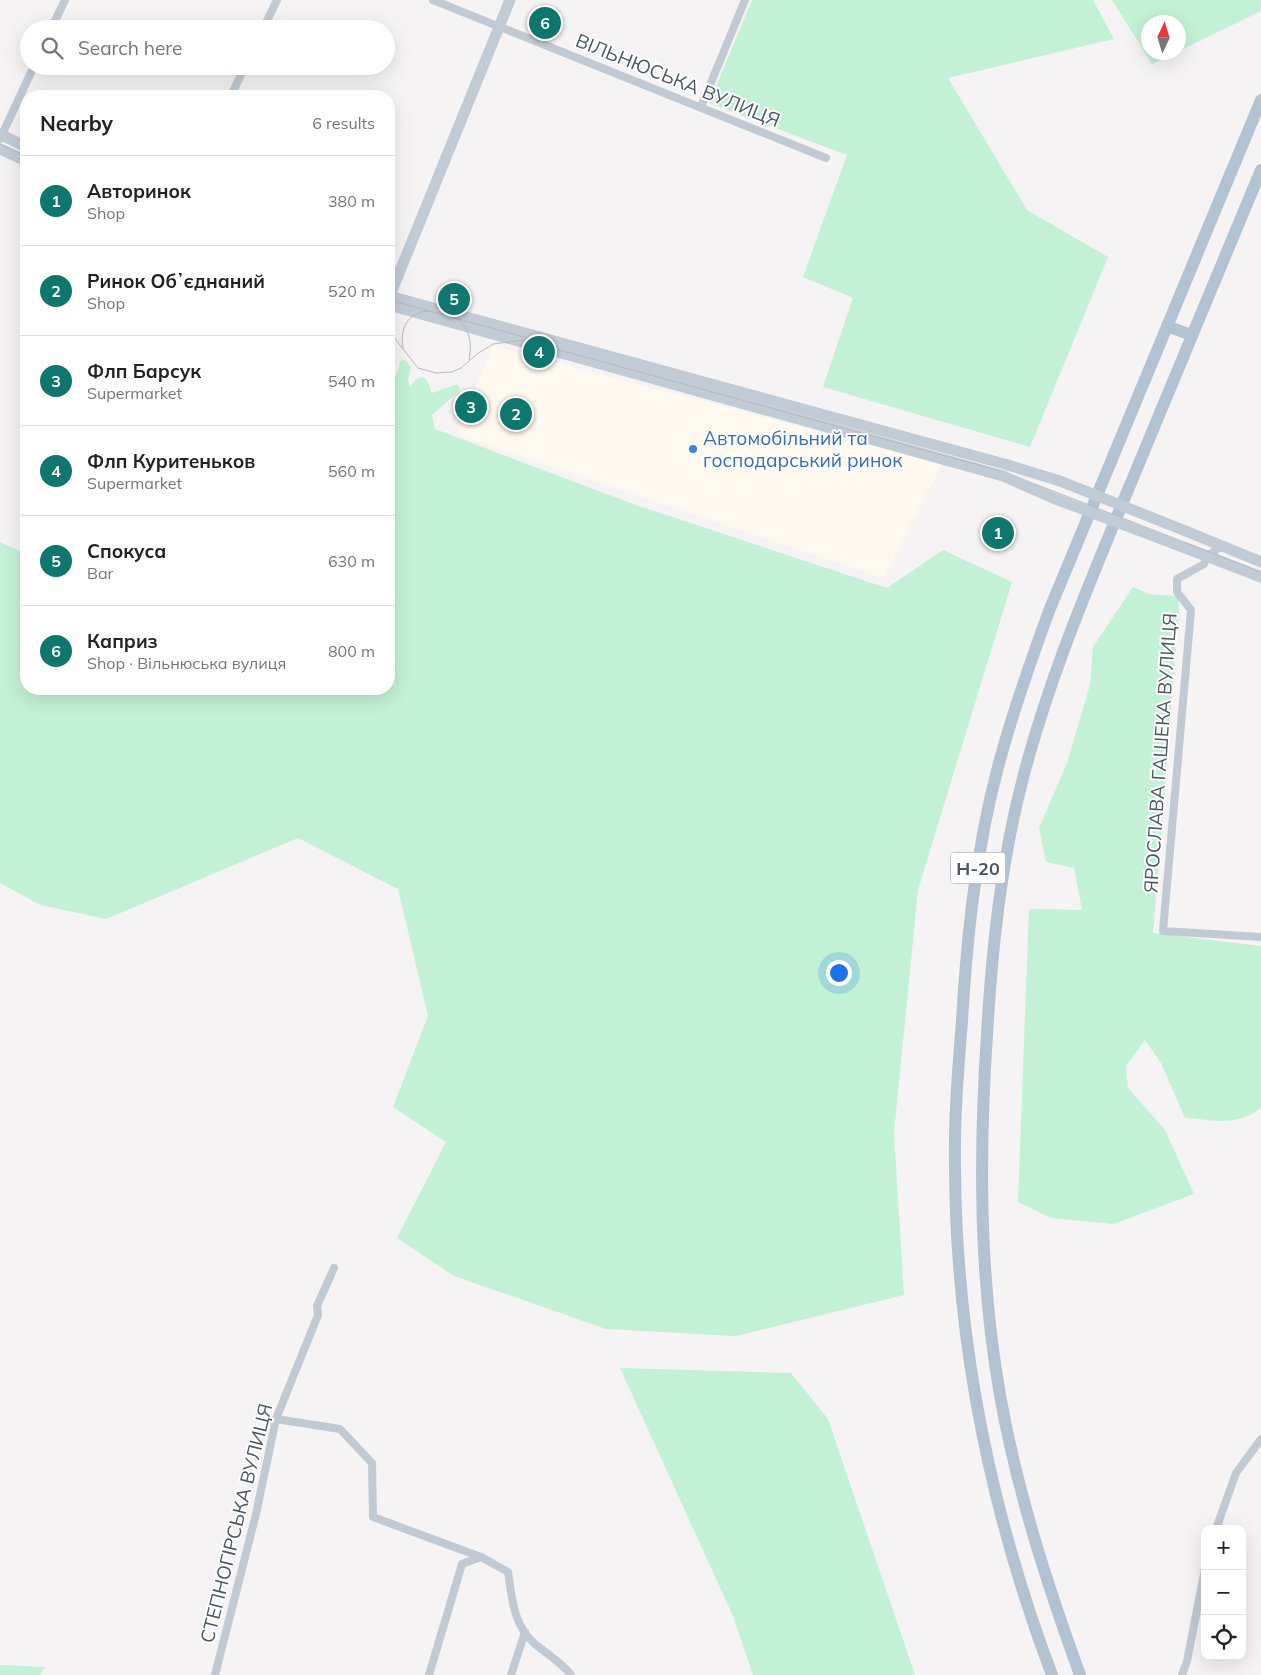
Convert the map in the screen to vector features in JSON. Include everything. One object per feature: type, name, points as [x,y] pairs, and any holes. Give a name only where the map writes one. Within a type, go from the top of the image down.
[{"type":"main road","points":[[395,282],[510,0]]},
{"type":"main road","name":"Н-20","points":[[1052,1675],[1010,1553],[991,1477],[975,1396],[962,1300],[955,1167],[957,1094],[966,961],[974,890],[983,835],[998,768],[1020,690],[1049,611],[1261,100]]},
{"type":"main road","points":[[1,136],[20,144]]},
{"type":"main road","points":[[0,149],[20,158]]},
{"type":"main road","name":"Н-20","points":[[1080,1675],[1036,1544],[1016,1469],[1000,1394],[986,1291],[981,1169],[983,1093],[991,962],[1008,840],[1023,777],[1047,697],[1074,620],[1261,170]]},
{"type":"main road","points":[[395,299],[1008,464],[1060,481],[1261,562]]},
{"type":"main road","points":[[395,308],[1002,476],[1053,498],[1261,577]]},
{"type":"main road","points":[[1167,326],[1191,335]]},
{"type":"street","points":[[55,20],[65,0]]},
{"type":"street","points":[[267,20],[277,0]]},
{"type":"street","name":"ВІЛЬНЮСЬКА ВУЛИЦЯ","points":[[433,0],[826,158]]},
{"type":"street","points":[[701,107],[745,0]]},
{"type":"street","points":[[23,90],[30,75]]},
{"type":"street","points":[[234,90],[241,75]]},
{"type":"street","points":[[1,136],[20,96]]},
{"type":"street","name":"ЯРОСЛАВА ГАШЕКА ВУЛИЦЯ","points":[[1221,546],[1208,556],[1204,564],[1177,579],[1177,592],[1191,610],[1163,930],[1261,937]]},
{"type":"street","name":"СТЕПНОГІРСЬКА ВУЛИЦЯ","points":[[215,1675],[256,1514],[276,1419],[318,1315],[317,1306],[334,1268]]},
{"type":"street","points":[[276,1419],[340,1429],[372,1463],[373,1517],[481,1557],[508,1572],[516,1619],[533,1642],[563,1671],[571,1675]]},
{"type":"street","points":[[1217,1525],[1236,1473],[1261,1439]]},
{"type":"street","points":[[429,1675],[462,1564],[481,1557]]},
{"type":"street","points":[[1182,1675],[1187,1661],[1205,1570]]},
{"type":"street","points":[[511,1675],[525,1632]]},
{"type":"shaded area","name":"Автомобільний та господарський ринок","points":[[493,346],[942,464],[884,578],[456,435]]},
{"type":"green space","points":[[752,0],[1093,0],[1114,39],[948,78],[1027,210],[1108,257],[1030,447],[823,387],[853,298],[803,277],[847,155],[709,103]]},
{"type":"green space","points":[[1112,0],[1261,0],[1261,11],[1186,48],[1186,15],[1141,15],[1141,46]]},
{"type":"green space","points":[[1150,60],[1161,60],[1152,64]]},
{"type":"green space","points":[[405,360],[411,367],[408,381],[410,387],[416,379],[422,377],[427,380],[432,393],[457,384],[460,388],[432,415],[435,429],[633,504],[887,588],[943,550],[1012,582],[918,890],[894,1133],[904,1295],[736,1336],[606,1329],[454,1276],[397,1238],[446,1142],[393,1107],[428,1016],[398,889],[298,838],[106,919],[40,905],[0,883],[0,542],[20,551],[20,695],[395,695],[395,377],[400,361]]},
{"type":"green space","points":[[1133,587],[1149,594],[1178,596],[1179,610],[1153,933],[1261,946],[1261,1108],[1243,1118],[1234,1120],[1216,1121],[1185,1118],[1161,1063],[1145,1040],[1126,1066],[1128,1088],[1165,1130],[1194,1194],[1114,1224],[1051,1218],[1018,1202],[1029,909],[1082,910],[1074,868],[1046,862],[1039,828],[1067,763],[1090,685],[1093,647]]},
{"type":"green space","points":[[620,1368],[791,1373],[828,1419],[915,1675],[753,1675],[733,1616]]},
{"type":"green space","points":[[0,1665],[45,1667],[40,1675],[0,1675]]},
{"type":"tram line","points":[[0,144],[20,153]]},
{"type":"tram line","points":[[395,302],[524,337]]},
{"type":"tram line","points":[[403,348],[402,334],[406,323],[415,315],[428,311]]},
{"type":"tram line","points":[[456,318],[465,327],[469,337],[469,360]]},
{"type":"tram line","points":[[395,339],[418,368],[436,373],[452,372],[461,368],[477,354],[493,344],[523,340],[1004,472],[1261,572]]},
{"type":"place","name":"Каприз","points":[[545,23]]},
{"type":"place","name":"Спокуса","points":[[454,299]]},
{"type":"place","name":"Флп Куритеньков","points":[[539,352]]},
{"type":"place","name":"Флп Барсук","points":[[471,407]]},
{"type":"place","name":"Ринок Обʼєднаний","points":[[516,414]]},
{"type":"place","name":"Автомобільний та господарський ринок","points":[[693,449]]},
{"type":"place","name":"Авторинок","points":[[998,533]]}]
